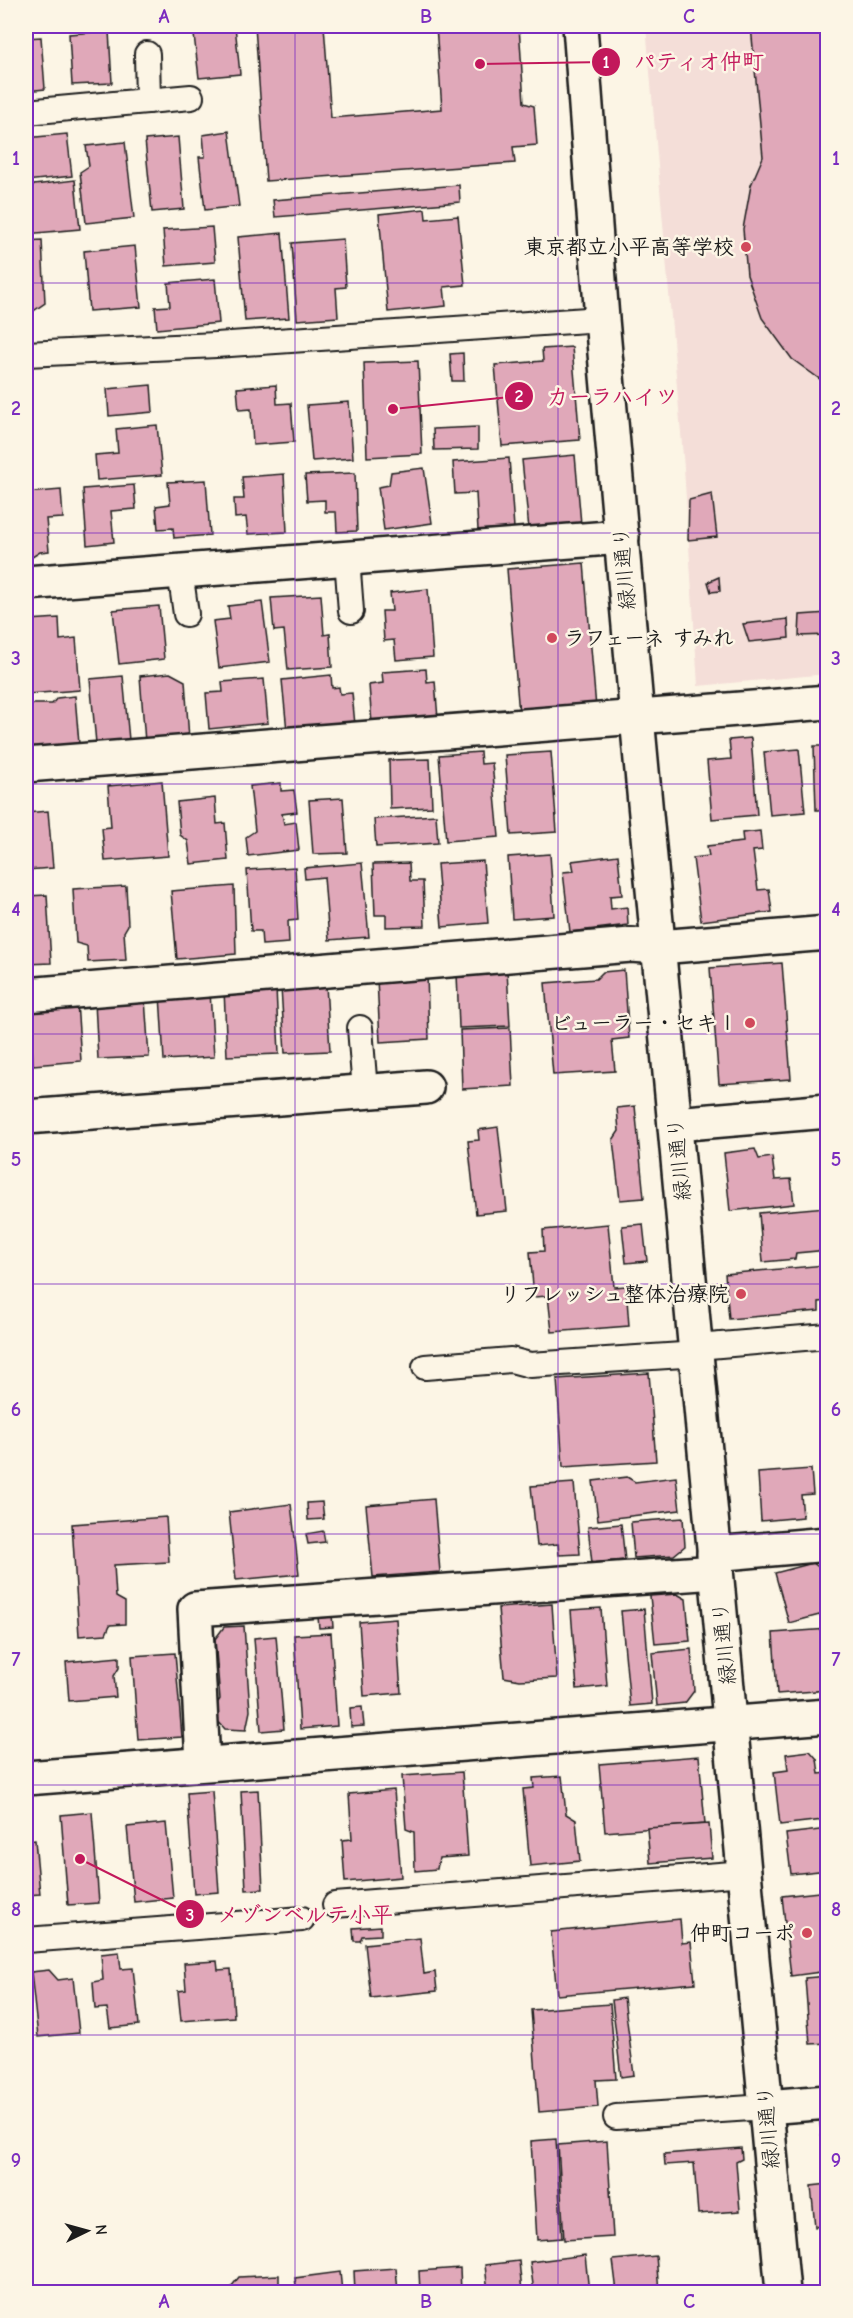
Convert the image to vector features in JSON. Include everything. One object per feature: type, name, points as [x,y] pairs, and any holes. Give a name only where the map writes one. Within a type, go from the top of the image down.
[{"type":"street","name":"緑川通り","points":[[580,26],[636,717],[746,1873],[783,2292]]},
{"type":"street","points":[[26,583],[621,537]]},
{"type":"street","points":[[26,765],[828,702]]},
{"type":"street","points":[[26,995],[631,945],[659,947],[828,933]]},
{"type":"street","points":[[26,1117],[426,1086]]},
{"type":"street","points":[[675,1124],[828,1111]]},
{"type":"street","points":[[202,1763],[195,1610],[715,1563],[828,1544]]},
{"type":"street","points":[[26,1778],[828,1716]]},
{"type":"street","points":[[766,2107],[828,2102]]},
{"type":"lane","points":[[147,54],[148,101]]},
{"type":"lane","points":[[26,112],[191,97]]},
{"type":"lane","points":[[26,354],[216,345],[602,319]]},
{"type":"lane","points":[[347,558],[351,610]]},
{"type":"lane","points":[[180,571],[186,614]]},
{"type":"lane","points":[[360,1028],[365,1091]]},
{"type":"lane","points":[[425,1367],[511,1360],[530,1365],[697,1351],[828,1336]]},
{"type":"lane","points":[[335,1905],[746,1873]]},
{"type":"lane","points":[[26,1940],[302,1918]]},
{"type":"lane","points":[[616,2117],[766,2107]]},
{"type":"shaded area","name":"東京都立小平高等学校","points":[[646,26],[827,26],[827,674],[698,686],[684,468]]},
{"type":"building","points":[[72,26],[110,26],[73,30]]},
{"type":"building","points":[[193,26],[235,26],[240,74],[199,78]]},
{"type":"building","points":[[255,26],[324,26],[331,118],[442,109],[436,26],[519,26],[524,103],[534,106],[537,145],[513,147],[515,163],[266,181]]},
{"type":"building","points":[[751,26],[828,26],[828,385],[792,359],[762,318],[747,275],[743,229],[751,185],[763,157]]},
{"type":"building","points":[[109,31],[112,83],[72,85],[69,34]]},
{"type":"building","points":[[41,37],[45,89],[26,91],[26,38]]},
{"type":"building","points":[[229,131],[239,206],[205,210],[199,157],[205,157],[203,135]]},
{"type":"building","points":[[67,134],[72,176],[26,181],[26,138]]},
{"type":"building","points":[[178,137],[184,209],[152,212],[145,140]]},
{"type":"building","points":[[125,142],[134,218],[86,223],[80,172],[89,166],[86,146]]},
{"type":"building","points":[[75,180],[80,229],[26,234],[26,186]]},
{"type":"building","points":[[459,185],[460,202],[275,217],[273,200]]},
{"type":"building","points":[[425,209],[426,219],[458,216],[465,285],[444,287],[446,306],[388,312],[379,214]]},
{"type":"building","points":[[212,227],[215,262],[166,266],[163,230]]},
{"type":"building","points":[[282,233],[289,318],[245,321],[238,237]]},
{"type":"building","points":[[343,239],[346,287],[336,288],[338,317],[297,320],[292,243]]},
{"type":"building","points":[[42,240],[45,303],[32,312],[26,313],[26,241]]},
{"type":"building","points":[[135,246],[141,307],[89,311],[84,251]]},
{"type":"building","points":[[215,279],[219,323],[157,329],[155,307],[170,306],[168,283]]},
{"type":"building","points":[[572,347],[580,440],[502,446],[495,365],[543,361],[542,349]]},
{"type":"building","points":[[463,353],[464,381],[452,381],[450,354]]},
{"type":"building","points":[[418,361],[422,454],[367,457],[364,363]]},
{"type":"building","points":[[151,385],[153,412],[109,416],[107,389]]},
{"type":"building","points":[[276,385],[277,404],[291,403],[294,442],[253,445],[251,409],[239,410],[237,388]]},
{"type":"building","points":[[349,402],[353,458],[312,461],[307,405]]},
{"type":"building","points":[[157,425],[162,475],[97,480],[95,455],[118,453],[116,429]]},
{"type":"building","points":[[478,427],[478,449],[434,450],[433,429]]},
{"type":"building","points":[[26,434],[30,484],[26,484]]},
{"type":"building","points":[[575,455],[581,524],[529,529],[522,460]]},
{"type":"building","points":[[509,458],[514,528],[478,530],[476,493],[455,494],[453,462]]},
{"type":"building","points":[[424,468],[432,523],[384,530],[378,487],[389,485],[391,472]]},
{"type":"building","points":[[355,473],[357,531],[337,532],[336,512],[325,512],[325,500],[307,501],[305,475]]},
{"type":"building","points":[[284,474],[287,532],[248,534],[246,517],[235,518],[234,499],[244,499],[242,477]]},
{"type":"building","points":[[206,480],[210,535],[174,538],[173,528],[158,529],[156,506],[170,504],[168,482]]},
{"type":"building","points":[[134,485],[136,509],[111,511],[114,542],[87,545],[83,489]]},
{"type":"building","points":[[61,490],[63,518],[46,519],[49,551],[40,552],[26,561],[26,493]]},
{"type":"building","points":[[712,494],[717,537],[688,540],[689,500]]},
{"type":"building","name":"ラフェーネ すみれ","points":[[584,563],[596,708],[519,714],[507,569]]},
{"type":"building","points":[[719,577],[720,591],[711,592],[708,582]]},
{"type":"building","points":[[428,589],[433,657],[396,660],[394,640],[384,641],[382,611],[392,611],[390,593]]},
{"type":"building","points":[[321,595],[324,635],[330,634],[332,667],[288,670],[284,630],[274,631],[271,598]]},
{"type":"building","points":[[262,602],[270,662],[219,668],[213,621],[230,619],[228,606]]},
{"type":"building","points":[[159,606],[164,659],[119,664],[113,610]]},
{"type":"building","points":[[828,613],[828,635],[799,636],[800,615]]},
{"type":"building","points":[[59,618],[60,640],[76,638],[80,690],[27,694],[26,649],[31,644],[29,620]]},
{"type":"building","points":[[788,619],[789,638],[749,642],[743,624]]},
{"type":"building","points":[[426,669],[427,682],[435,681],[438,719],[372,724],[369,685],[383,683],[382,672]]},
{"type":"building","points":[[170,673],[185,681],[189,739],[145,742],[140,676]]},
{"type":"building","points":[[331,675],[332,688],[339,687],[340,694],[352,693],[355,725],[287,731],[282,680]]},
{"type":"building","points":[[123,676],[129,740],[96,743],[90,679]]},
{"type":"building","points":[[264,679],[268,723],[209,729],[206,693],[223,692],[222,682]]},
{"type":"building","points":[[75,696],[79,744],[26,748],[26,704],[52,704],[57,698]]},
{"type":"building","points":[[751,738],[757,815],[712,819],[707,761],[731,759],[729,740]]},
{"type":"building","points":[[814,746],[828,746],[828,810],[816,810]]},
{"type":"building","points":[[799,749],[805,812],[770,815],[764,752]]},
{"type":"building","points":[[480,752],[481,764],[492,763],[499,837],[446,841],[439,755]]},
{"type":"building","points":[[551,752],[557,832],[511,835],[505,755]]},
{"type":"building","points":[[430,759],[432,807],[390,809],[389,760]]},
{"type":"building","points":[[162,781],[168,856],[105,861],[102,828],[111,827],[108,786]]},
{"type":"building","points":[[281,783],[281,791],[294,790],[297,812],[282,814],[284,824],[296,822],[299,850],[248,856],[246,837],[255,831],[250,786]]},
{"type":"building","points":[[215,798],[217,824],[225,823],[228,860],[191,864],[188,841],[180,835],[177,802]]},
{"type":"building","points":[[343,798],[347,853],[313,854],[309,800]]},
{"type":"building","points":[[48,811],[53,868],[26,870],[26,813]]},
{"type":"building","points":[[436,815],[438,843],[376,847],[374,819]]},
{"type":"building","points":[[760,831],[762,850],[753,851],[758,890],[769,889],[772,912],[701,921],[693,858],[709,856],[707,846],[743,842],[742,833]]},
{"type":"building","points":[[550,854],[554,916],[512,919],[508,857]]},
{"type":"building","points":[[618,855],[622,895],[610,896],[611,909],[627,907],[628,925],[570,932],[563,872],[574,871],[572,861]]},
{"type":"building","points":[[483,861],[488,923],[442,927],[437,864]]},
{"type":"building","points":[[362,863],[369,937],[329,940],[324,877],[305,879],[304,868]]},
{"type":"building","points":[[409,863],[410,881],[423,881],[425,926],[386,927],[386,915],[375,915],[373,864]]},
{"type":"building","points":[[295,867],[298,920],[288,921],[289,943],[262,945],[261,931],[251,931],[247,870]]},
{"type":"building","points":[[126,886],[128,925],[124,932],[126,960],[88,962],[87,946],[76,943],[73,889]]},
{"type":"building","points":[[234,886],[236,954],[177,959],[171,891]]},
{"type":"building","points":[[47,895],[51,963],[26,964],[26,896]]},
{"type":"building","name":"ビューラー・セキⅠ","points":[[782,963],[791,1079],[719,1084],[710,968]]},
{"type":"building","points":[[507,970],[510,1026],[459,1028],[457,973]]},
{"type":"building","points":[[624,970],[629,1038],[612,1040],[615,1071],[553,1075],[545,983],[596,979],[603,972]]},
{"type":"building","points":[[427,975],[429,1039],[380,1042],[377,978]]},
{"type":"building","points":[[326,985],[330,1051],[285,1053],[281,987]]},
{"type":"building","points":[[276,988],[279,1054],[227,1056],[224,990]]},
{"type":"building","points":[[210,992],[214,1057],[164,1060],[160,995]]},
{"type":"building","points":[[145,999],[149,1057],[98,1059],[95,1002]]},
{"type":"building","points":[[77,1002],[81,1061],[33,1065],[30,1005]]},
{"type":"building","points":[[510,1028],[513,1086],[462,1089],[460,1030]]},
{"type":"building","points":[[635,1106],[644,1198],[620,1200],[613,1140],[619,1131],[617,1108]]},
{"type":"building","points":[[498,1127],[507,1211],[476,1214],[468,1141],[479,1140],[478,1130]]},
{"type":"building","points":[[828,1147],[828,1183],[824,1148]]},
{"type":"building","points":[[755,1149],[759,1159],[772,1157],[775,1180],[791,1179],[794,1204],[730,1211],[724,1153]]},
{"type":"building","points":[[826,1207],[828,1250],[796,1253],[795,1259],[763,1262],[759,1213]]},
{"type":"building","points":[[608,1224],[614,1287],[626,1286],[629,1326],[552,1332],[548,1296],[534,1297],[530,1252],[544,1251],[543,1230]]},
{"type":"building","points":[[643,1224],[647,1261],[626,1263],[622,1226]]},
{"type":"building","points":[[825,1265],[827,1301],[819,1302],[819,1311],[729,1319],[725,1274]]},
{"type":"building","points":[[649,1373],[656,1461],[563,1467],[557,1379]]},
{"type":"building","points":[[811,1469],[813,1494],[801,1495],[803,1517],[761,1521],[758,1473]]},
{"type":"building","points":[[627,1477],[635,1482],[676,1477],[680,1510],[598,1520],[593,1481]]},
{"type":"building","points":[[574,1483],[580,1554],[559,1555],[558,1544],[537,1546],[531,1486]]},
{"type":"building","points":[[434,1499],[440,1572],[373,1577],[366,1505]]},
{"type":"building","points":[[322,1502],[324,1519],[308,1520],[307,1503]]},
{"type":"building","points":[[291,1504],[299,1574],[236,1580],[229,1512]]},
{"type":"building","points":[[166,1517],[169,1562],[114,1565],[116,1597],[125,1602],[125,1624],[110,1625],[106,1634],[79,1636],[72,1524]]},
{"type":"building","points":[[683,1518],[685,1546],[674,1555],[634,1558],[631,1522]]},
{"type":"building","points":[[621,1524],[625,1560],[592,1563],[588,1527]]},
{"type":"building","points":[[323,1531],[325,1542],[308,1544],[306,1534]]},
{"type":"building","points":[[813,1563],[821,1569],[828,1567],[828,1616],[823,1614],[789,1623],[775,1573]]},
{"type":"building","points":[[677,1594],[686,1599],[690,1641],[655,1644],[650,1596]]},
{"type":"building","points":[[552,1604],[557,1678],[520,1680],[504,1677],[498,1608]]},
{"type":"building","points":[[601,1608],[607,1686],[577,1689],[571,1610]]},
{"type":"building","points":[[644,1609],[652,1704],[630,1706],[621,1611]]},
{"type":"building","points":[[332,1615],[333,1627],[319,1628],[318,1617]]},
{"type":"building","points":[[396,1619],[401,1693],[364,1696],[359,1622]]},
{"type":"building","points":[[244,1626],[250,1711],[246,1730],[225,1729],[217,1720],[215,1707],[220,1699],[215,1639],[224,1627]]},
{"type":"building","points":[[828,1629],[828,1690],[777,1694],[773,1633]]},
{"type":"building","points":[[331,1633],[337,1726],[300,1729],[294,1635]]},
{"type":"building","points":[[276,1636],[284,1729],[261,1731],[254,1638]]},
{"type":"building","points":[[691,1649],[694,1691],[685,1703],[657,1706],[652,1653]]},
{"type":"building","points":[[175,1653],[182,1737],[138,1740],[132,1656]]},
{"type":"building","points":[[119,1657],[119,1668],[114,1676],[116,1697],[69,1701],[66,1662]]},
{"type":"building","points":[[362,1707],[364,1726],[351,1727],[350,1708]]},
{"type":"building","points":[[810,1751],[817,1759],[819,1774],[828,1773],[828,1810],[821,1810],[823,1820],[780,1825],[774,1772],[788,1770],[786,1754]]},
{"type":"building","points":[[699,1756],[705,1824],[605,1832],[599,1764]]},
{"type":"building","points":[[462,1772],[468,1856],[439,1858],[437,1869],[415,1871],[414,1832],[406,1829],[402,1776]]},
{"type":"building","points":[[562,1776],[566,1814],[576,1820],[580,1861],[530,1866],[523,1789],[534,1788],[533,1778]]},
{"type":"building","points":[[258,1790],[263,1889],[246,1890],[241,1791]]},
{"type":"building","points":[[394,1790],[401,1877],[345,1882],[342,1840],[352,1839],[349,1794]]},
{"type":"building","points":[[212,1791],[219,1892],[194,1894],[187,1793]]},
{"type":"building","points":[[92,1812],[99,1903],[68,1905],[61,1815]]},
{"type":"building","points":[[166,1823],[173,1898],[134,1902],[127,1827]]},
{"type":"building","points":[[709,1824],[712,1858],[650,1863],[647,1828]]},
{"type":"building","points":[[828,1829],[828,1870],[791,1874],[786,1834]]},
{"type":"building","points":[[35,1840],[40,1894],[26,1895],[26,1841]]},
{"type":"building","name":"仲町コーポ","points":[[828,1891],[828,1971],[791,1976],[782,1896]]},
{"type":"building","points":[[680,1919],[682,1943],[691,1942],[695,1983],[557,1995],[551,1932]]},
{"type":"building","points":[[381,1926],[381,1935],[362,1936],[360,1941],[354,1941],[353,1928]]},
{"type":"building","points":[[420,1938],[424,1974],[435,1972],[437,1991],[371,1998],[365,1944]]},
{"type":"building","points":[[119,1952],[121,1969],[133,1968],[139,2025],[110,2028],[107,2008],[95,2009],[93,1982],[103,1980],[101,1954]]},
{"type":"building","points":[[217,1961],[218,1970],[231,1969],[234,2017],[181,2021],[178,1991],[186,1990],[184,1963]]},
{"type":"building","points":[[49,1970],[58,1980],[73,1978],[79,2033],[38,2037],[31,1972]]},
{"type":"building","points":[[828,1976],[828,2043],[810,2044],[805,1978]]},
{"type":"building","points":[[624,1998],[634,2075],[621,2077],[612,2000]]},
{"type":"building","points":[[610,2004],[616,2079],[596,2080],[598,2107],[539,2112],[531,2010]]},
{"type":"building","points":[[828,2122],[828,2177],[827,2177],[820,2123]]},
{"type":"building","points":[[556,2139],[562,2238],[537,2240],[531,2141]]},
{"type":"building","points":[[607,2141],[613,2237],[564,2240],[558,2145]]},
{"type":"building","points":[[741,2148],[742,2159],[736,2162],[740,2211],[698,2214],[694,2163],[665,2165],[664,2154]]},
{"type":"building","points":[[828,2184],[828,2225],[815,2227],[811,2186]]},
{"type":"building","points":[[585,2255],[589,2292],[534,2292],[530,2262]]},
{"type":"building","points":[[656,2256],[659,2292],[617,2292],[613,2260]]},
{"type":"building","points":[[519,2261],[522,2292],[488,2292],[485,2265]]},
{"type":"building","points":[[396,2268],[398,2292],[355,2292],[354,2271]]},
{"type":"building","points":[[460,2268],[461,2292],[420,2292],[419,2271]]},
{"type":"building","points":[[340,2272],[342,2292],[297,2292],[295,2278]]},
{"type":"building","points":[[279,2275],[279,2292],[232,2292],[231,2287],[239,2277]]},
{"type":"place","name":"パティオ仲町","points":[[480,64]]},
{"type":"place","name":"東京都立小平高等学校","points":[[746,247]]},
{"type":"place","name":"カーラハイツ","points":[[393,409]]},
{"type":"place","name":"ラフェーネ すみれ","points":[[552,638]]},
{"type":"place","name":"ビューラー・セキⅠ","points":[[750,1023]]},
{"type":"place","name":"リフレッシュ整体治療院","points":[[741,1294]]},
{"type":"place","name":"メゾンベルテ小平","points":[[80,1859]]},
{"type":"place","name":"仲町コーポ","points":[[807,1933]]}]
